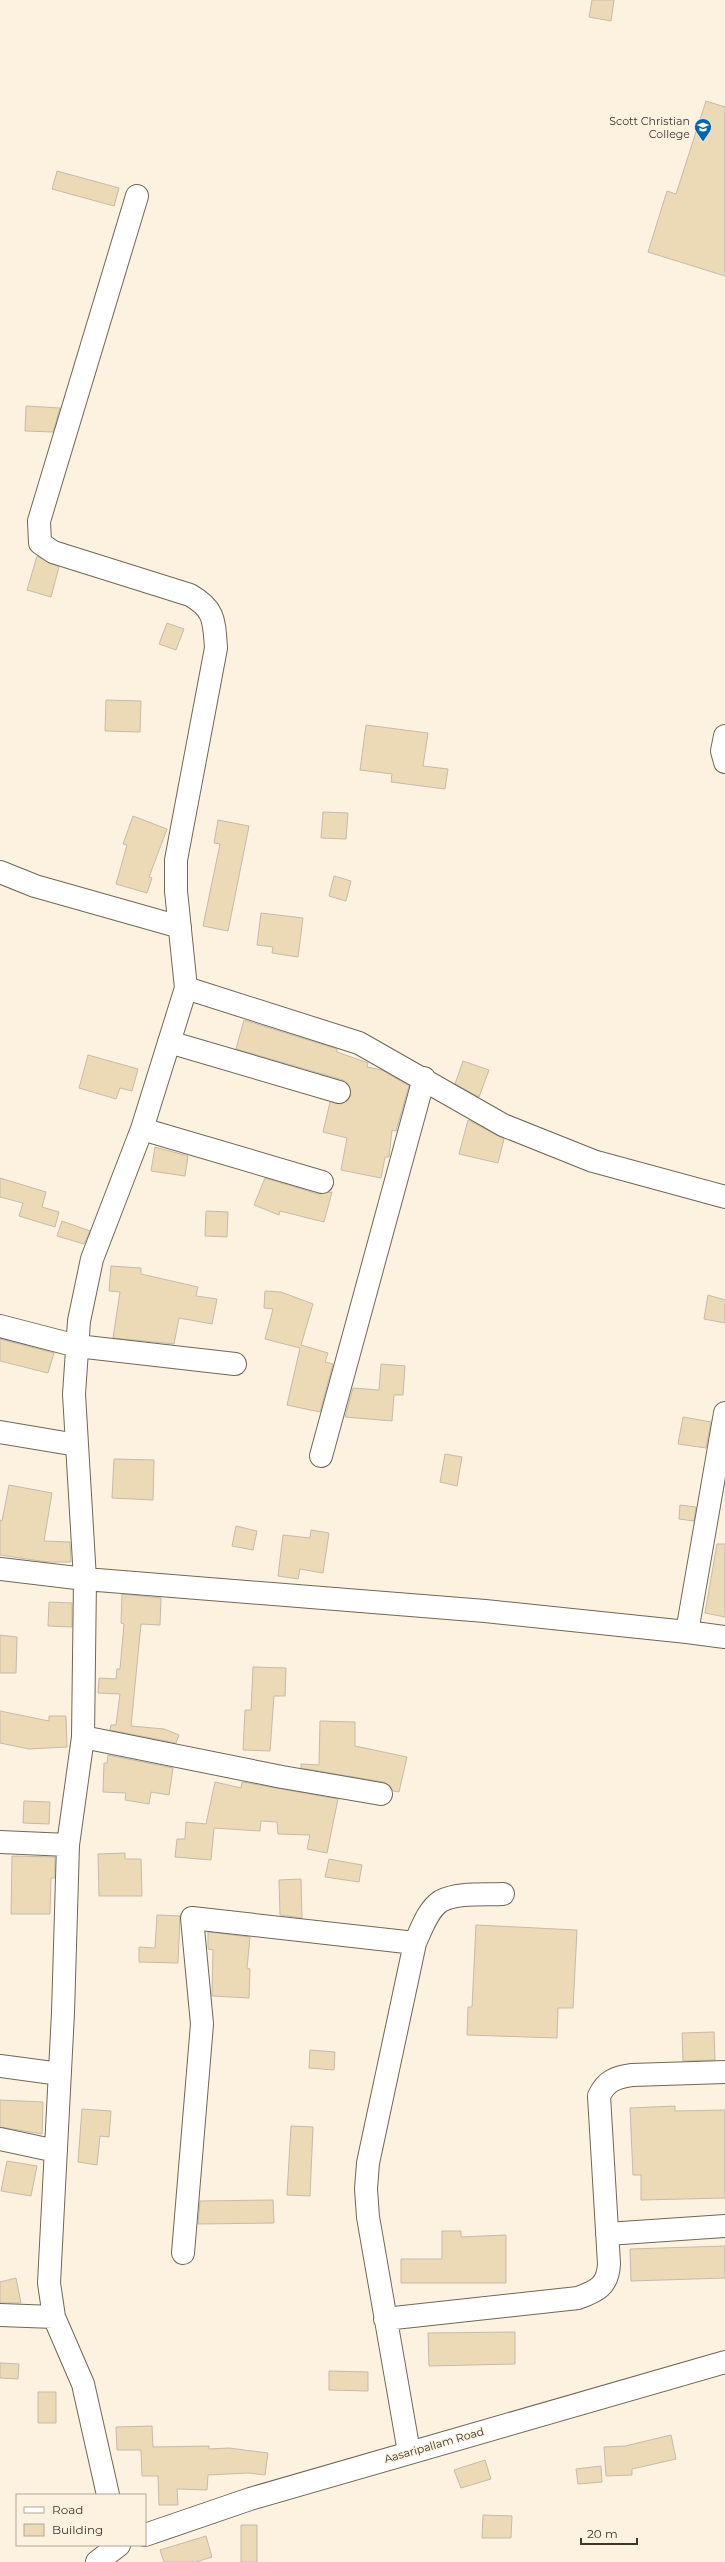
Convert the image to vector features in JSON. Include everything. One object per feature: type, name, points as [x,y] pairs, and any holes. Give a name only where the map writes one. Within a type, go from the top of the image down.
[{"type":"street","points":[[108,2494],[83,2384],[54,2318],[49,2283],[60,2074],[68,1845],[83,1737],[85,1579],[74,1394],[79,1321],[92,1259],[142,1129],[186,988],[180,927],[176,860],[216,648],[214,624],[206,604],[190,595],[53,552],[40,543],[39,521],[137,196]]},
{"type":"street","points":[[725,736],[722,751],[725,762]]},
{"type":"street","points":[[0,872],[35,886],[180,927]]},
{"type":"street","points":[[186,988],[359,1043],[424,1078],[503,1125],[594,1161],[725,1197]]},
{"type":"street","points":[[169,1042],[339,1092]]},
{"type":"street","points":[[321,1456],[424,1078]]},
{"type":"street","points":[[142,1129],[322,1182]]},
{"type":"street","points":[[0,1326],[77,1346],[235,1364]]},
{"type":"street","points":[[687,1632],[725,1413]]},
{"type":"street","points":[[0,1432],[77,1445]]},
{"type":"street","points":[[0,1569],[85,1579],[477,1611],[725,1637]]},
{"type":"street","points":[[83,1737],[282,1777],[381,1794]]},
{"type":"street","points":[[0,1842],[68,1845]]},
{"type":"street","points":[[409,2452],[368,2217],[366,2189],[368,2163],[415,1943],[428,1916],[441,1902],[461,1896],[503,1894]]},
{"type":"street","points":[[183,2253],[202,2024],[192,1918],[415,1943]]},
{"type":"street","points":[[0,2066],[60,2074]]},
{"type":"street","points":[[385,2319],[578,2298],[596,2291],[604,2284],[608,2275],[599,2096],[604,2085],[617,2077],[632,2075],[725,2072]]},
{"type":"street","points":[[0,2138],[56,2152]]},
{"type":"street","points":[[607,2234],[725,2226]]},
{"type":"street","points":[[0,2314],[54,2318]]},
{"type":"street","name":"Aasaripallam Road","points":[[146,2535],[250,2499],[725,2362]]},
{"type":"street","points":[[97,2562],[118,2546]]},
{"type":"building","points":[[592,0],[614,0],[611,21],[589,17]]},
{"type":"building","name":"Scott Christian College","points":[[706,101],[725,107],[725,276],[648,252],[667,191],[676,194]]},
{"type":"building","points":[[57,171],[119,188],[114,206],[52,189]]},
{"type":"building","points":[[26,406],[60,408],[53,432],[25,431]]},
{"type":"building","points":[[37,556],[59,567],[51,597],[27,590]]},
{"type":"building","points":[[167,623],[184,629],[176,650],[159,644]]},
{"type":"building","points":[[106,700],[141,701],[140,732],[105,731]]},
{"type":"building","points":[[366,725],[428,733],[423,766],[448,769],[445,789],[391,782],[392,774],[360,770]]},
{"type":"building","points":[[323,812],[348,813],[346,839],[321,838]]},
{"type":"building","points":[[133,816],[167,829],[149,877],[152,878],[147,893],[116,884],[127,845],[123,844]]},
{"type":"building","points":[[218,820],[249,826],[228,931],[203,926],[220,844],[214,843]]},
{"type":"building","points":[[334,876],[351,881],[346,901],[329,896]]},
{"type":"building","points":[[261,913],[303,918],[298,957],[272,953],[273,947],[257,945]]},
{"type":"building","points":[[244,1020],[337,1049],[337,1052],[368,1063],[367,1067],[382,1070],[409,1086],[396,1131],[392,1130],[389,1157],[385,1157],[381,1178],[341,1170],[347,1138],[323,1132],[330,1102],[342,1104],[351,1096],[348,1084],[343,1080],[236,1049]]},
{"type":"building","points":[[88,1055],[138,1069],[132,1091],[120,1088],[116,1099],[79,1088]]},
{"type":"building","points":[[463,1061],[489,1070],[479,1097],[455,1084]]},
{"type":"building","points":[[468,1120],[504,1139],[498,1163],[459,1154]]},
{"type":"building","points":[[155,1147],[188,1156],[185,1176],[151,1171]]},
{"type":"building","points":[[0,1178],[46,1192],[42,1207],[59,1212],[55,1227],[19,1216],[23,1203],[0,1197]]},
{"type":"building","points":[[265,1178],[318,1194],[332,1192],[324,1222],[280,1211],[279,1215],[254,1205]]},
{"type":"building","points":[[206,1211],[228,1212],[227,1237],[205,1236]]},
{"type":"building","points":[[62,1221],[90,1231],[84,1244],[57,1236]]},
{"type":"building","points":[[111,1266],[141,1268],[141,1274],[198,1287],[196,1296],[217,1299],[212,1324],[179,1318],[174,1344],[113,1338],[120,1292],[109,1291]]},
{"type":"building","points":[[265,1291],[281,1292],[313,1304],[301,1345],[328,1353],[325,1362],[333,1364],[320,1412],[287,1405],[300,1348],[265,1339],[273,1309],[264,1308]]},
{"type":"building","points":[[708,1295],[725,1300],[725,1323],[704,1319]]},
{"type":"building","points":[[0,1339],[54,1353],[48,1373],[0,1361]]},
{"type":"building","points":[[381,1364],[405,1366],[403,1395],[394,1395],[392,1421],[345,1417],[353,1388],[379,1390]]},
{"type":"building","points":[[683,1417],[711,1422],[706,1448],[678,1444]]},
{"type":"building","points":[[445,1454],[462,1457],[457,1486],[440,1482]]},
{"type":"building","points":[[114,1459],[154,1460],[153,1500],[112,1498]]},
{"type":"building","points":[[9,1485],[52,1493],[44,1541],[70,1542],[71,1562],[47,1562],[0,1555],[0,1520],[2,1521]]},
{"type":"building","points":[[680,1505],[696,1507],[694,1521],[679,1519]]},
{"type":"building","points":[[236,1526],[257,1531],[253,1550],[232,1546]]},
{"type":"building","points":[[311,1530],[329,1533],[323,1573],[300,1569],[298,1579],[278,1576],[283,1535],[310,1538]]},
{"type":"building","points":[[717,1544],[725,1544],[725,1617],[705,1613]]},
{"type":"building","points":[[122,1594],[161,1598],[160,1625],[141,1624],[131,1726],[164,1729],[179,1735],[176,1743],[110,1730],[111,1725],[116,1725],[120,1694],[98,1693],[99,1678],[116,1679],[117,1669],[120,1669],[124,1624],[121,1623]]},
{"type":"building","points":[[49,1602],[72,1603],[72,1627],[48,1626]]},
{"type":"building","points":[[0,1635],[17,1637],[16,1673],[0,1673]]},
{"type":"building","points":[[253,1667],[286,1668],[285,1696],[274,1696],[270,1751],[243,1750],[245,1710],[251,1710]]},
{"type":"building","points":[[0,1711],[49,1721],[49,1716],[66,1716],[67,1747],[29,1749],[0,1743]]},
{"type":"building","points":[[320,1721],[355,1722],[355,1746],[407,1757],[399,1792],[393,1791],[389,1785],[383,1782],[301,1768],[301,1764],[319,1765]]},
{"type":"building","points":[[108,1755],[173,1768],[169,1795],[151,1792],[149,1804],[125,1800],[126,1793],[103,1792],[104,1763],[107,1763]]},
{"type":"building","points":[[215,1782],[241,1788],[242,1782],[338,1799],[327,1853],[307,1849],[310,1835],[278,1834],[277,1822],[261,1821],[260,1831],[214,1828],[211,1860],[175,1857],[177,1839],[185,1839],[186,1822],[206,1824]]},
{"type":"building","points":[[24,1801],[50,1802],[49,1824],[23,1823]]},
{"type":"building","points":[[125,1853],[125,1859],[141,1859],[142,1896],[99,1896],[98,1854]]},
{"type":"building","points":[[12,1856],[55,1857],[55,1878],[51,1878],[50,1914],[11,1914]]},
{"type":"building","points":[[329,1859],[362,1865],[359,1882],[325,1877]]},
{"type":"building","points":[[301,1879],[302,1918],[280,1915],[279,1880]]},
{"type":"building","points":[[157,1915],[180,1916],[178,1963],[139,1962],[139,1947],[155,1948]]},
{"type":"building","points":[[476,1925],[577,1930],[573,2008],[558,2008],[557,2038],[467,2035],[468,2007],[472,2007]]},
{"type":"building","points":[[208,1932],[250,1937],[247,1968],[250,1969],[249,1998],[212,1996],[213,1950],[208,1949]]},
{"type":"building","points":[[714,2032],[715,2060],[683,2061],[682,2033]]},
{"type":"building","points":[[310,2050],[335,2052],[334,2070],[309,2068]]},
{"type":"building","points":[[0,2100],[43,2102],[42,2134],[0,2127]]},
{"type":"building","points":[[675,2106],[675,2111],[725,2110],[725,2198],[641,2200],[641,2175],[633,2175],[630,2108]]},
{"type":"building","points":[[82,2109],[111,2111],[109,2137],[100,2136],[97,2165],[78,2162]]},
{"type":"building","points":[[291,2126],[313,2127],[310,2196],[287,2195]]},
{"type":"building","points":[[7,2161],[37,2166],[31,2196],[1,2191]]},
{"type":"building","points":[[273,2200],[274,2223],[198,2224],[200,2201]]},
{"type":"building","points":[[442,2231],[461,2231],[461,2237],[506,2235],[506,2283],[401,2283],[401,2259],[442,2259]]},
{"type":"building","points":[[725,2246],[725,2278],[631,2281],[630,2249]]},
{"type":"building","points":[[16,2278],[21,2303],[0,2303],[0,2282]]},
{"type":"building","points":[[515,2332],[515,2364],[429,2366],[428,2333]]},
{"type":"building","points":[[0,2363],[19,2364],[18,2379],[0,2378]]},
{"type":"building","points":[[329,2371],[368,2372],[368,2391],[329,2390]]},
{"type":"building","points":[[38,2392],[56,2392],[56,2423],[38,2423]]},
{"type":"building","points":[[152,2426],[153,2447],[209,2446],[209,2449],[229,2448],[268,2453],[265,2475],[248,2473],[208,2475],[207,2490],[177,2489],[178,2505],[159,2505],[158,2476],[142,2476],[141,2450],[117,2450],[116,2427]]},
{"type":"building","points":[[671,2435],[676,2459],[632,2469],[632,2475],[606,2476],[604,2447],[625,2446]]},
{"type":"building","points":[[485,2460],[491,2479],[461,2488],[454,2470]]},
{"type":"building","points":[[601,2466],[602,2482],[578,2484],[576,2469]]},
{"type":"building","points":[[483,2515],[512,2516],[511,2538],[482,2538]]},
{"type":"building","points":[[241,2525],[257,2525],[257,2562],[241,2562]]},
{"type":"building","points":[[206,2536],[212,2557],[196,2562],[164,2562],[160,2550]]},
{"type":"place","name":"Scott Christian College","points":[[703,142]]}]
